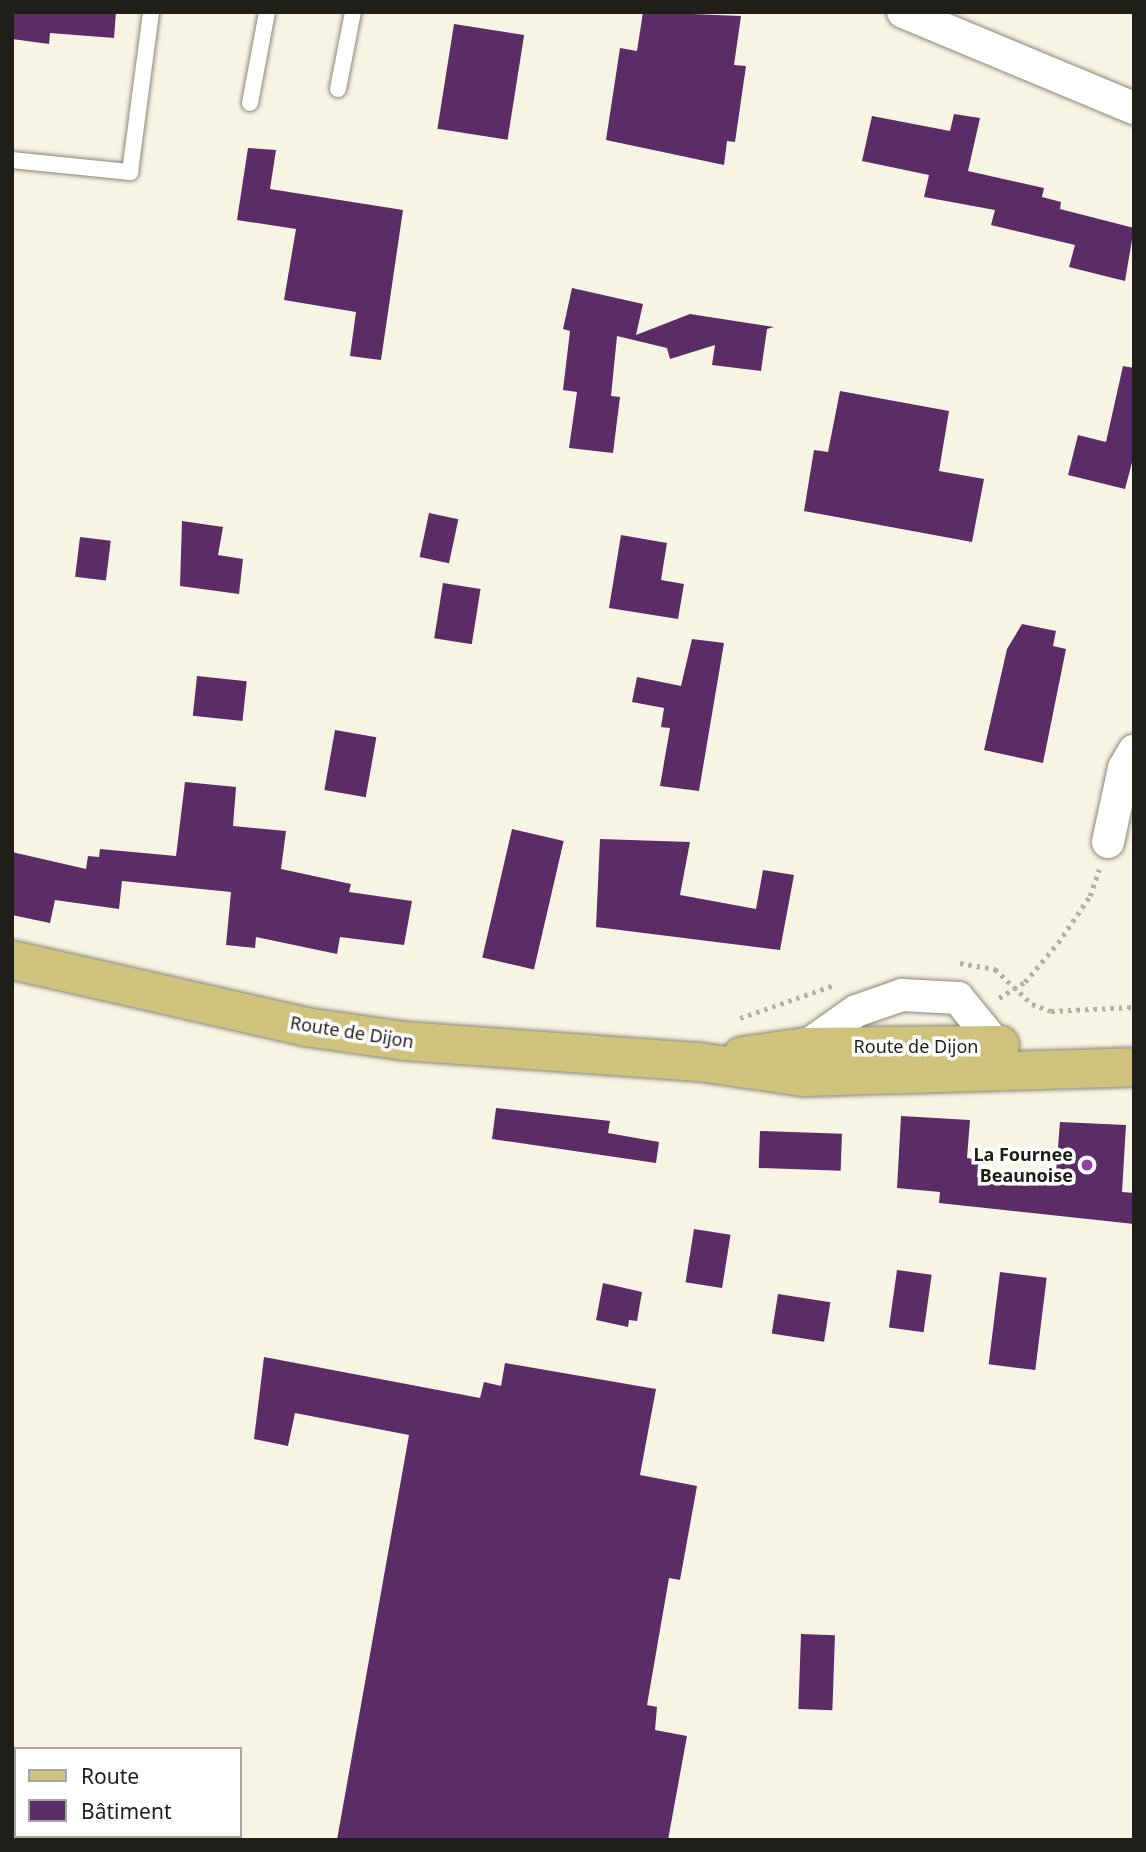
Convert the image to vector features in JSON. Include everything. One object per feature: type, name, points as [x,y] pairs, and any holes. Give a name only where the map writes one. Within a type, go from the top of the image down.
[{"type":"main road","name":"Route de Dijon","points":[[12,960],[306,1027],[453,1046],[699,1062],[805,1077],[1134,1067]]},
{"type":"main road","name":"Route de Dijon","points":[[699,1062],[805,1047],[997,1046],[1134,1040]]},
{"type":"street","points":[[903,12],[1134,108]]},
{"type":"street","points":[[1108,842],[1124,768],[1134,751]]},
{"type":"street","points":[[805,1047],[878,1000],[944,996],[971,1010],[997,1046]]},
{"type":"lane","points":[[12,160],[130,172],[151,12]]},
{"type":"lane","points":[[250,103],[267,12]]},
{"type":"lane","points":[[338,89],[353,12]]},
{"type":"path","points":[[971,1010],[1025,982],[1058,943],[1090,896],[1108,842]]},
{"type":"building","points":[[14,12],[116,12],[114,38],[50,33],[49,44],[12,39]]},
{"type":"building","points":[[643,12],[741,16],[734,65],[746,66],[735,142],[727,141],[724,165],[606,140],[620,48],[637,51]]},
{"type":"building","points":[[454,24],[524,35],[508,140],[437,129]]},
{"type":"building","points":[[954,114],[980,118],[968,171],[1044,188],[1042,197],[1061,202],[1060,209],[1134,228],[1125,281],[1069,267],[1075,245],[991,225],[995,210],[924,197],[929,175],[862,161],[872,116],[950,131]]},
{"type":"building","points":[[248,148],[276,150],[270,189],[403,210],[381,360],[350,356],[356,312],[284,300],[296,229],[237,220]]},
{"type":"building","points":[[572,288],[643,304],[636,335],[690,314],[774,327],[767,329],[761,371],[712,365],[715,345],[670,359],[667,348],[617,336],[611,396],[620,397],[613,453],[569,448],[577,392],[563,390],[570,331],[563,329]]},
{"type":"building","points":[[1123,366],[1134,368],[1134,455],[1125,489],[1068,475],[1078,435],[1106,442]]},
{"type":"building","points":[[840,391],[949,411],[939,471],[984,479],[972,542],[804,511],[814,450],[828,452]]},
{"type":"building","points":[[429,513],[458,519],[449,563],[420,557]]},
{"type":"building","points":[[182,521],[223,527],[218,555],[243,559],[239,594],[180,586]]},
{"type":"building","points":[[621,535],[667,543],[661,580],[684,584],[678,619],[609,608]]},
{"type":"building","points":[[80,537],[111,541],[106,580],[75,577]]},
{"type":"building","points":[[443,583],[481,589],[472,644],[434,638]]},
{"type":"building","points":[[1022,624],[1056,631],[1053,646],[1066,649],[1043,763],[984,750],[1007,649]]},
{"type":"building","points":[[692,639],[724,643],[699,791],[660,786],[670,728],[661,727],[664,708],[632,702],[637,677],[681,686]]},
{"type":"building","points":[[197,676],[247,681],[243,721],[193,716]]},
{"type":"building","points":[[335,730],[376,737],[366,797],[324,790]]},
{"type":"building","points":[[185,782],[236,787],[233,826],[286,831],[281,869],[351,884],[349,892],[412,901],[404,945],[340,937],[337,954],[256,937],[255,948],[226,945],[231,892],[122,881],[119,909],[55,900],[50,923],[12,915],[12,852],[86,869],[88,856],[99,857],[100,849],[176,856]]},
{"type":"building","points":[[512,829],[564,841],[534,970],[482,958]]},
{"type":"building","points":[[600,839],[690,842],[680,895],[756,909],[763,870],[794,875],[780,950],[596,927]]},
{"type":"building","points":[[496,1108],[610,1121],[608,1133],[659,1142],[656,1163],[492,1139]]},
{"type":"building","points":[[901,1116],[970,1120],[967,1158],[979,1160],[977,1177],[1033,1185],[1034,1171],[1056,1173],[1060,1122],[1126,1125],[1122,1192],[1134,1193],[1134,1224],[939,1203],[940,1192],[897,1188]]},
{"type":"building","points":[[760,1131],[842,1134],[841,1171],[759,1168]]},
{"type":"building","points":[[694,1229],[731,1235],[722,1288],[686,1282]]},
{"type":"building","points":[[897,1270],[932,1275],[924,1332],[889,1327]]},
{"type":"building","points":[[1000,1272],[1047,1278],[1035,1370],[989,1364]]},
{"type":"building","points":[[603,1283],[642,1292],[637,1321],[629,1320],[628,1327],[596,1320]]},
{"type":"building","points":[[778,1294],[830,1302],[824,1342],[772,1334]]},
{"type":"building","points":[[264,1357],[480,1398],[484,1382],[501,1386],[505,1363],[656,1389],[640,1475],[697,1486],[680,1580],[669,1578],[647,1705],[657,1707],[655,1730],[687,1736],[668,1840],[337,1840],[409,1435],[295,1413],[288,1446],[254,1439]]},
{"type":"building","points":[[801,1634],[835,1635],[832,1710],[798,1709]]},
{"type":"place","name":"La Fournee Beaunoise","points":[[1087,1165]]}]
